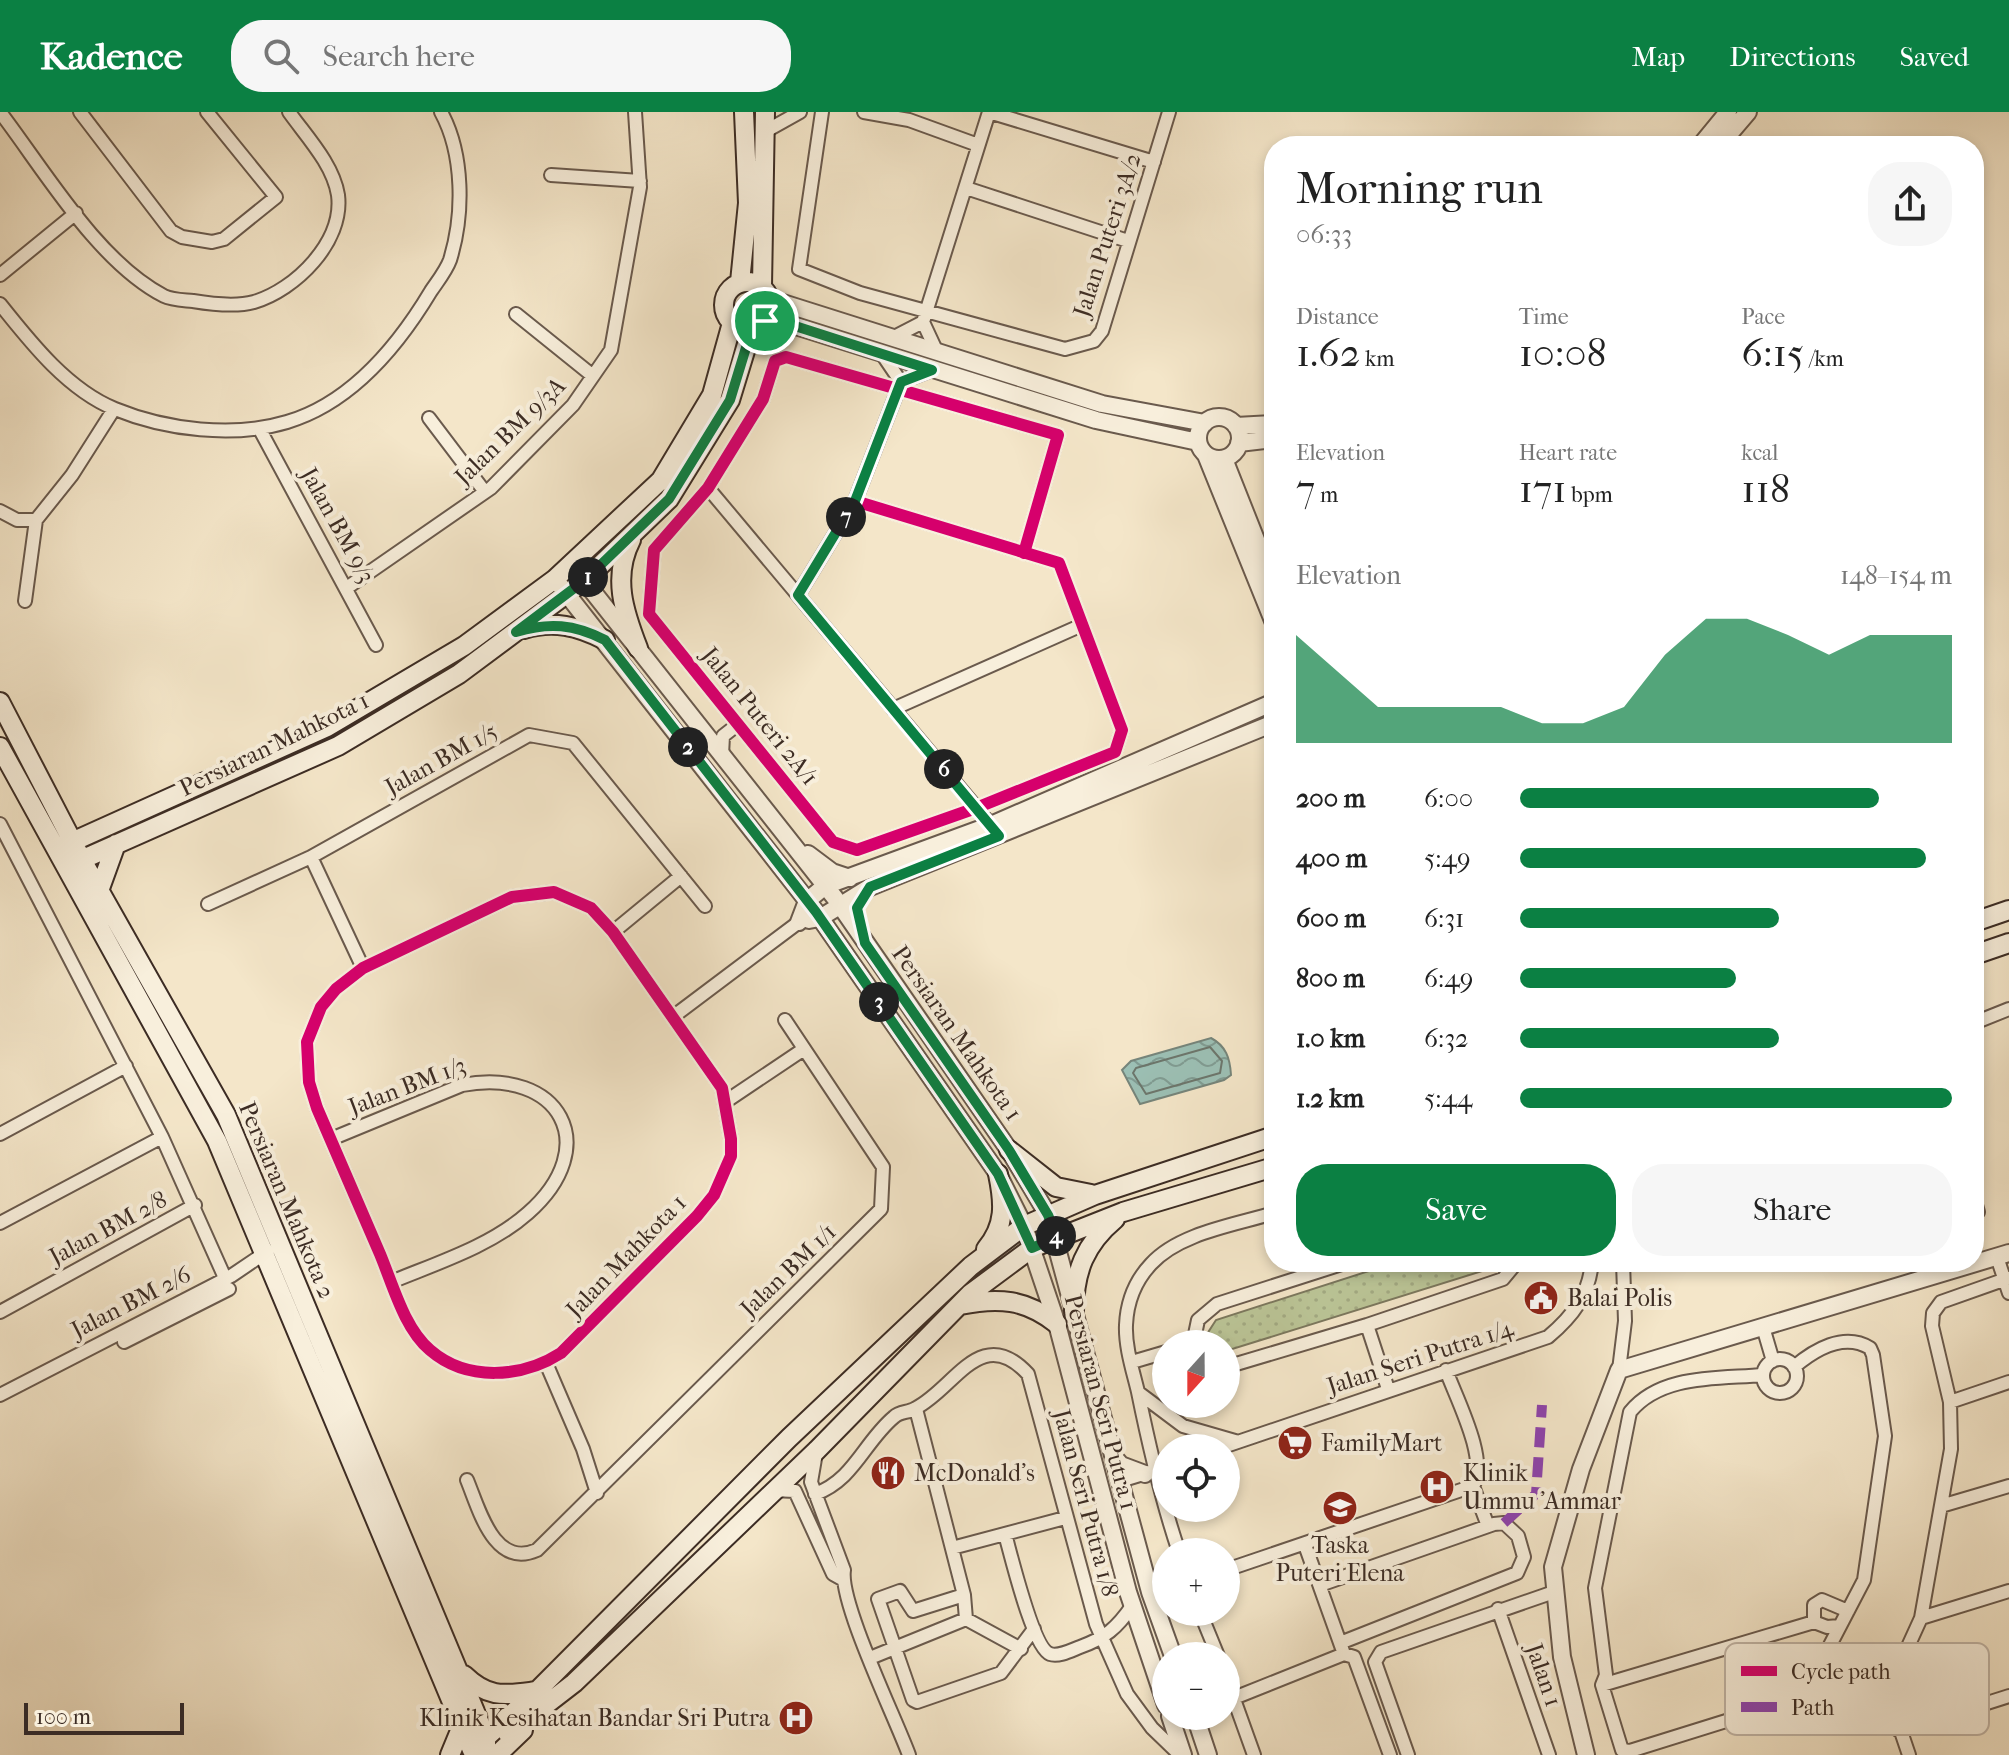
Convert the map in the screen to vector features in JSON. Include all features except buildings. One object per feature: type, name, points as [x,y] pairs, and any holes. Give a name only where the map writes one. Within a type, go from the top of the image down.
[{"type":"main road","name":"Persiaran Mahkota 1","points":[[75,863],[338,746],[459,674],[516,632],[562,586],[571,564],[661,480],[712,395],[732,323],[724,311],[725,296],[740,282],[748,203],[744,112]]},
{"type":"main road","name":"Persiaran Mahkota 1","points":[[65,844],[327,727],[562,586],[585,580],[669,499],[730,400],[763,308],[766,121]]},
{"type":"main road","points":[[732,323],[763,308],[740,282]]},
{"type":"main road","points":[[636,531],[624,553],[620,591],[638,648]]},
{"type":"main road","points":[[516,632],[541,624],[562,625],[585,630],[605,640]]},
{"type":"main road","name":"Persiaran Mahkota 2","points":[[0,702],[60,814],[65,844]]},
{"type":"main road","name":"Persiaran Mahkota 2","points":[[0,747],[65,844],[217,1141],[462,1726],[479,1750]]},
{"type":"main road","points":[[60,814],[82,824],[103,826]]},
{"type":"main road","points":[[99,891],[116,844]]},
{"type":"main road","name":"Persiaran Mahkota 2","points":[[75,863],[99,891],[226,1115],[456,1667],[479,1750]]},
{"type":"main road","points":[[1984,919],[2009,910]]},
{"type":"main road","points":[[1984,952],[2009,943]]},
{"type":"main road","points":[[971,1266],[1024,1226],[1048,1215],[1095,1195],[1264,1139]]},
{"type":"main road","points":[[1009,1150],[1056,1187],[1095,1195]]},
{"type":"main road","points":[[479,1750],[545,1696],[817,1450],[960,1305],[1032,1248],[1123,1212],[1264,1170]]},
{"type":"main road","points":[[497,1755],[545,1696],[789,1438],[990,1245],[1002,1218],[1004,1204],[998,1174]]},
{"type":"main road","points":[[1074,1311],[1074,1285],[1080,1263],[1101,1230],[1123,1212]]},
{"type":"main road","points":[[960,1305],[997,1299],[1016,1301],[1057,1324]]},
{"type":"main road","points":[[456,1667],[480,1690],[503,1695],[545,1696]]},
{"type":"main road","points":[[450,1755],[462,1726]]},
{"type":"street","points":[[0,112],[113,261],[166,298],[213,304],[253,303],[294,282],[317,258],[333,226],[338,196],[329,173],[289,112]]},
{"type":"street","points":[[80,112],[171,231],[212,242],[224,239],[276,197],[211,117],[227,112]]},
{"type":"street","points":[[0,304],[67,379],[114,409],[184,425],[236,432],[287,422],[322,409],[396,346],[449,262],[458,212],[458,165],[441,112]]},
{"type":"street","name":"Jalan BM 9/3A","points":[[348,587],[485,492],[573,405],[611,350],[640,181],[635,112]]},
{"type":"street","points":[[766,121],[800,112]]},
{"type":"street","name":"Jalan Puteri 3A/2","points":[[822,112],[799,269],[924,317],[1065,349],[1094,341],[1102,331],[1169,112]]},
{"type":"street","points":[[864,112],[909,120],[978,145]]},
{"type":"street","points":[[936,350],[924,317],[989,112],[1154,162]]},
{"type":"street","points":[[1708,136],[1728,112]]},
{"type":"street","points":[[1728,136],[1748,112]]},
{"type":"street","points":[[551,175],[640,181]]},
{"type":"street","points":[[966,188],[1128,241]]},
{"type":"street","points":[[0,275],[76,213]]},
{"type":"street","points":[[763,308],[894,337],[1102,404],[1205,423],[1218,417],[1238,435],[1264,438]]},
{"type":"street","points":[[763,308],[882,354],[1096,420],[1202,448],[1224,459],[1264,560]]},
{"type":"street","points":[[516,314],[593,376]]},
{"type":"street","points":[[894,337],[924,317]]},
{"type":"street","points":[[882,354],[900,387],[1058,435],[1024,553]]},
{"type":"street","name":"Jalan Puteri 2A/1","points":[[900,387],[786,357],[775,361],[763,399],[708,488],[654,550],[649,614],[833,842],[857,850],[976,808],[1115,752],[1122,730],[1082,625]]},
{"type":"street","points":[[798,595],[855,501],[900,387],[932,370]]},
{"type":"street","points":[[25,601],[36,520],[72,475],[114,409]]},
{"type":"street","points":[[429,418],[485,492]]},
{"type":"street","points":[[1205,423],[1202,448],[1264,599]]},
{"type":"street","points":[[1238,435],[1264,427]]},
{"type":"street","name":"Jalan BM 9/3","points":[[259,428],[348,587],[376,645]]},
{"type":"street","points":[[1224,459],[1234,453],[1238,435]]},
{"type":"street","points":[[708,488],[995,831]]},
{"type":"street","points":[[855,501],[1059,563],[1082,625],[893,709]]},
{"type":"street","points":[[0,511],[17,520],[36,520]]},
{"type":"street","name":"Persiaran Mahkota 1","points":[[571,564],[839,904],[1009,1150],[1048,1215],[1057,1237]]},
{"type":"street","name":"Persiaran Mahkota 1","points":[[562,586],[820,918],[998,1174],[1024,1226]]},
{"type":"street","points":[[674,1016],[799,922],[820,918],[865,889],[1264,707]]},
{"type":"street","points":[[697,723],[723,736]]},
{"type":"street","points":[[722,755],[723,736],[737,725]]},
{"type":"street","points":[[799,922],[807,901],[825,886],[995,831],[1264,727]]},
{"type":"street","name":"Jalan BM 1/5","points":[[208,904],[311,857],[529,735],[573,743],[705,906]]},
{"type":"street","points":[[0,824],[162,1137],[195,1205],[227,1284],[124,1342]]},
{"type":"street","points":[[787,838],[832,872],[850,878]]},
{"type":"street","points":[[311,857],[363,968]]},
{"type":"street","points":[[613,932],[681,876]]},
{"type":"street","points":[[865,889],[857,908],[865,943]]},
{"type":"street","name":"Jalan Mahkota 1","points":[[554,892],[591,908],[613,932],[722,1088],[731,1156],[714,1195],[578,1338],[546,1363],[508,1374],[447,1362],[429,1350],[415,1333],[391,1282],[309,1082],[307,1042],[321,1007],[336,989],[363,968],[512,897],[554,892]]},
{"type":"street","points":[[1984,1019],[2009,1009]]},
{"type":"street","name":"Jalan BM 1/1","points":[[467,1480],[491,1536],[505,1549],[524,1554],[543,1545],[881,1209],[883,1167],[785,1020]]},
{"type":"street","points":[[725,1102],[804,1049]]},
{"type":"street","points":[[0,1134],[126,1066]]},
{"type":"street","name":"Jalan BM 1/3","points":[[331,1139],[462,1085],[481,1081],[502,1080],[536,1090],[548,1099],[563,1124],[567,1147],[564,1159],[555,1180],[529,1212],[500,1233],[391,1282]]},
{"type":"street","points":[[0,1223],[162,1137]]},
{"type":"street","name":"Jalan BM 2/8","points":[[0,1312],[195,1205]]},
{"type":"street","points":[[1152,1457],[1126,1329],[1128,1306],[1136,1283],[1152,1263],[1196,1237],[1264,1216]]},
{"type":"street","name":"Persiaran Seri Putra 1","points":[[1024,1226],[1057,1324],[1132,1606],[1152,1666]]},
{"type":"street","name":"Persiaran Seri Putra 1","points":[[1057,1237],[1126,1502],[1152,1567]]},
{"type":"street","name":"Jalan BM 2/6","points":[[2,1390],[227,1284],[264,1254],[281,1245]]},
{"type":"street","points":[[2003,1255],[2009,1293]]},
{"type":"street","points":[[1196,1330],[1198,1320],[1217,1304],[1317,1272]]},
{"type":"street","points":[[1240,1363],[1367,1325],[1503,1279],[1509,1272]]},
{"type":"street","name":"Jalan Seri Putra 1/4","points":[[1240,1441],[1548,1337],[1567,1321],[1582,1300],[1589,1272]]},
{"type":"street","points":[[1586,1755],[1562,1657],[1554,1592],[1556,1547],[1581,1469],[1619,1370],[1625,1321],[1623,1272]]},
{"type":"street","points":[[1619,1370],[1946,1272]]},
{"type":"street","points":[[1910,1643],[1921,1618],[1951,1449],[1950,1402],[1932,1326],[1933,1313],[1941,1302],[2006,1278]]},
{"type":"street","points":[[1367,1325],[1388,1389]]},
{"type":"street","points":[[1763,1327],[1773,1361]]},
{"type":"street","points":[[1794,1367],[1819,1349],[1852,1341],[1870,1348],[1885,1436],[1864,1580],[1831,1643]]},
{"type":"street","name":"Jalan Seri Putra 1/8","points":[[815,1494],[833,1488],[846,1477],[896,1414],[916,1409],[973,1360],[999,1355],[1016,1361],[1028,1374],[1096,1624],[1127,1694],[1152,1728],[1182,1755]]},
{"type":"street","points":[[1132,1362],[1152,1356]]},
{"type":"street","points":[[1763,1375],[1766,1386],[1781,1393],[1795,1383],[1794,1367],[1786,1361],[1773,1361]]},
{"type":"street","points":[[1725,1721],[1630,1751],[1622,1750],[1602,1685],[1606,1675],[1595,1588],[1630,1412],[1641,1399],[1660,1388],[1699,1380],[1763,1375],[1773,1361]]},
{"type":"street","points":[[546,1363],[583,1449],[597,1493]]},
{"type":"street","points":[[1240,1566],[1473,1486],[1478,1478],[1478,1461],[1446,1370]]},
{"type":"street","points":[[1950,1402],[2009,1382]]},
{"type":"street","points":[[1138,1391],[1183,1426],[1210,1434]]},
{"type":"street","points":[[916,1409],[964,1595],[966,1619]]},
{"type":"street","points":[[817,1450],[811,1472],[815,1494],[844,1570],[842,1580],[870,1658],[909,1755]]},
{"type":"street","points":[[1114,1457],[1121,1465],[1152,1470]]},
{"type":"street","points":[[1094,1466],[1120,1481],[1152,1472]]},
{"type":"street","points":[[1126,1502],[1132,1486],[1152,1473]]},
{"type":"street","points":[[1473,1486],[1488,1526]]},
{"type":"street","points":[[1941,1506],[2009,1486]]},
{"type":"street","points":[[771,1490],[795,1491],[833,1574],[842,1580]]},
{"type":"street","points":[[952,1548],[1065,1518]]},
{"type":"street","points":[[1240,1695],[1517,1573],[1524,1557],[1518,1536],[1504,1523],[1320,1585]]},
{"type":"street","points":[[1005,1534],[1042,1649],[1057,1655],[1104,1639],[1132,1606]]},
{"type":"street","points":[[1305,1545],[1342,1648],[1354,1657],[1390,1755]]},
{"type":"street","points":[[964,1595],[913,1611],[900,1591],[880,1595],[894,1649],[913,1700],[917,1702],[995,1677],[1021,1649],[1034,1629]]},
{"type":"street","points":[[1921,1618],[2009,1591]]},
{"type":"street","points":[[1408,1755],[1375,1662],[1381,1652],[1554,1592]]},
{"type":"street","points":[[1139,1629],[1141,1611],[1152,1599]]},
{"type":"street","points":[[1814,1622],[1814,1605],[1822,1600],[1848,1611]]},
{"type":"street","name":"Jalan 1","points":[[1498,1609],[1549,1755]]},
{"type":"street","points":[[870,1658],[966,1619]]},
{"type":"street","points":[[966,1619],[1021,1649]]},
{"type":"street","points":[[1743,1643],[1814,1622],[1827,1627],[1840,1626]]},
{"type":"street","points":[[1602,1685],[1725,1648]]},
{"type":"street","points":[[1989,1702],[2009,1696]]},
{"type":"street","points":[[1240,1715],[1254,1755]]},
{"type":"street","points":[[1174,1730],[1182,1755]]},
{"type":"street","points":[[1200,1730],[1208,1755]]},
{"type":"street","points":[[1901,1735],[1909,1755]]},
{"type":"green space","points":[[1366,1272],[1479,1272],[1240,1347],[1240,1330],[1210,1330],[1216,1320]]},
{"type":"water","points":[[1211,1038],[1226,1053],[1231,1075],[1224,1080],[1140,1104],[1122,1070],[1131,1061]]},
{"type":"marked path","points":[[1504,1523],[1536,1494],[1542,1405]]},
{"type":"cycle path","points":[[855,501],[1059,563],[1122,730],[1115,752],[976,808],[857,850],[833,842],[649,614],[654,550],[708,488],[763,399],[775,361],[786,357],[1058,435],[1024,553]]},
{"type":"cycle path","points":[[554,892],[591,908],[613,932],[722,1088],[731,1156],[714,1195],[697,1216],[561,1353],[529,1368],[477,1372],[445,1360],[430,1350],[406,1318],[317,1108],[309,1082],[307,1042],[321,1007],[336,989],[363,968],[512,897],[554,892]]},
{"type":"place","name":"Balai Polis","points":[[1541,1298]]},
{"type":"place","name":"FamilyMart","points":[[1295,1443]]},
{"type":"place","name":"McDonald's","points":[[888,1473]]},
{"type":"place","name":"Klinik Ummu 'Ammar","points":[[1437,1487]]},
{"type":"place","name":"Taska Puteri Elena","points":[[1340,1508]]},
{"type":"place","name":"Klinik Kesihatan Bandar Sri Putra","points":[[796,1718]]},
{"type":"route","points":[[767,317],[932,370],[901,382],[878,450],[855,501],[798,595],[999,836],[865,889],[857,908],[865,943],[1009,1150],[1048,1215],[1057,1237],[1032,1248],[998,1174],[816,912],[605,640],[585,630],[562,625],[541,624],[516,632],[585,580],[669,499],[730,400],[752,328],[765,321],[767,317]]}]
